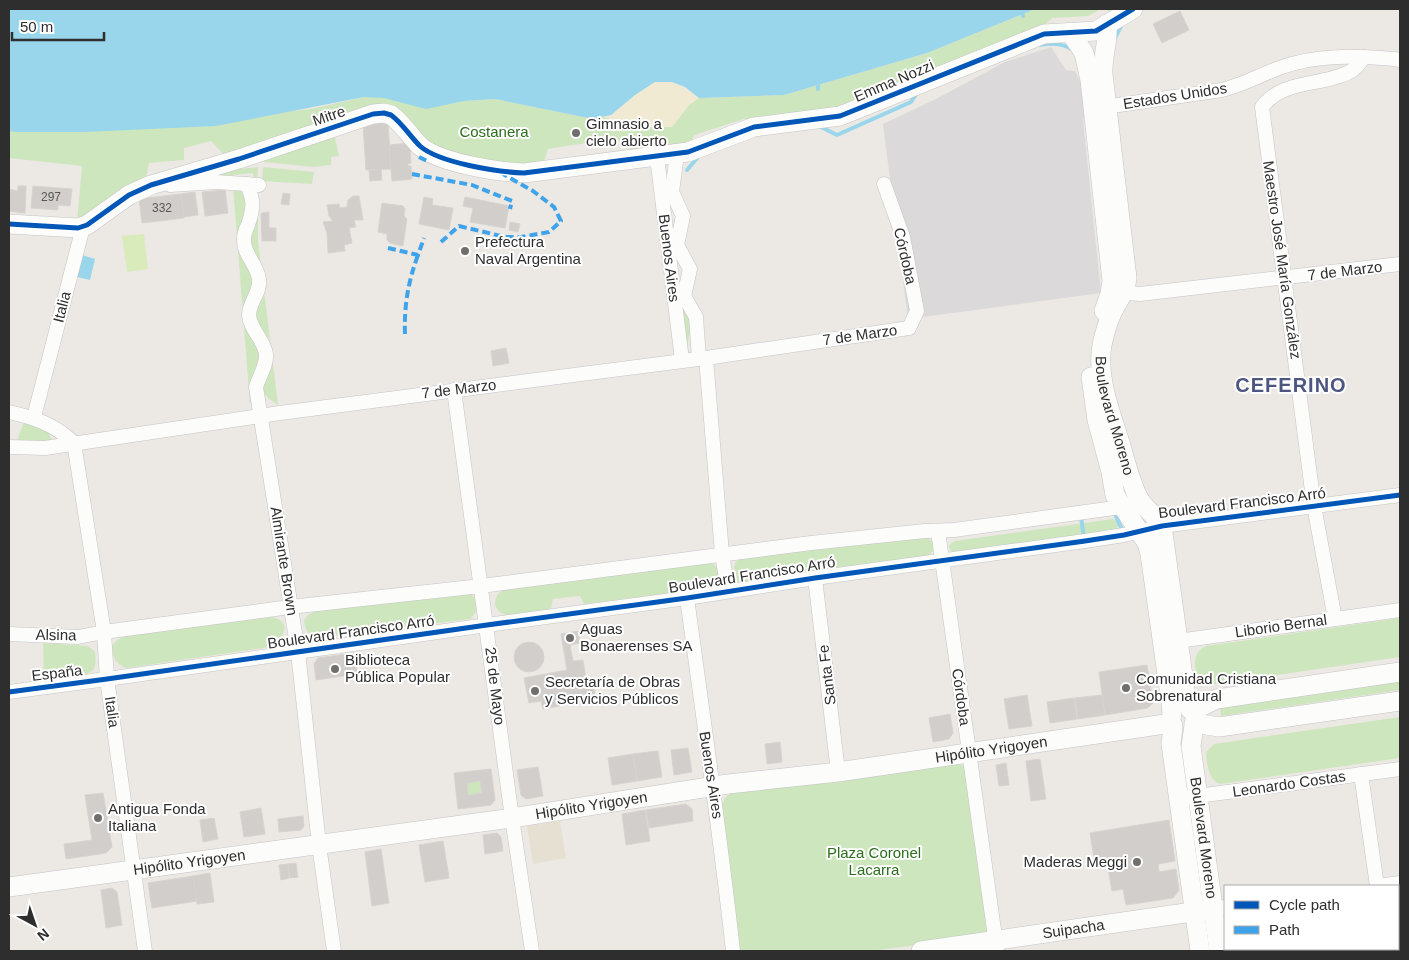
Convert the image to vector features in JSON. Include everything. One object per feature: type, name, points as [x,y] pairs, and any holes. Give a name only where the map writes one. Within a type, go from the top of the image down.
[{"type":"main road","name":"Emma Nozzi","points":[[657,157],[700,148],[754,127],[849,113],[1044,34],[1096,31],[1133,9]]},
{"type":"main road","name":"Boulevard Moreno","points":[[1107,24],[1108,33],[1102,62],[1101,108],[1112,280],[1117,293],[1113,312],[1103,340],[1101,353],[1102,370],[1107,399],[1130,478],[1138,498],[1162,526],[1171,642],[1171,744],[1179,799],[1211,909],[1200,951]]},
{"type":"main road","name":"Boulevard Moreno","points":[[1070,32],[1084,53],[1090,80],[1101,108]]},
{"type":"main road","name":"Mitre","points":[[83,227],[129,195],[151,185],[246,157],[373,114],[384,113],[395,118],[421,147],[431,153],[458,162],[510,173],[524,173],[657,157]]},
{"type":"main road","points":[[9,224],[75,229],[83,227]]},
{"type":"main road","name":"Boulevard Moreno","points":[[1117,293],[1096,339],[1092,357],[1091,375],[1097,420],[1115,495],[1147,543],[1171,642],[1192,717],[1191,746],[1211,909],[1219,951]]},
{"type":"main road","name":"Hipólito Yrigoyen","points":[[1192,717],[1217,699],[1400,672]]},
{"type":"main road","name":"Hipólito Yrigoyen","points":[[9,887],[512,818],[712,786],[838,772],[968,753],[1172,721],[1174,712],[1180,708],[1192,717],[1219,727],[1400,701]]},
{"type":"main road","name":"Suipacha","points":[[921,951],[997,946],[1211,909]]},
{"type":"street","name":"Estados Unidos","points":[[1101,108],[1222,90],[1238,86],[1280,67],[1305,62],[1347,56],[1394,58],[1400,60]]},
{"type":"street","name":"Maestro José María González","points":[[1335,618],[1314,506],[1262,107],[1268,100],[1280,92],[1294,86],[1345,75],[1355,69],[1364,57]]},
{"type":"street","name":"Buenos Aires","points":[[677,154],[672,192],[683,216],[677,246],[690,269],[684,296],[696,318],[702,358],[722,554],[728,591]]},
{"type":"street","name":"Buenos Aires","points":[[657,157],[682,360]]},
{"type":"street","name":"Almirante Brown","points":[[151,185],[152,187],[216,182],[253,184],[253,206],[244,240],[245,248],[257,271],[259,281],[251,306],[250,320],[264,347],[266,355],[264,368],[256,387],[262,415],[298,652],[319,844],[334,951]]},
{"type":"street","name":"Córdoba","points":[[884,184],[903,237],[917,311],[909,328]]},
{"type":"street","name":"Italia","points":[[34,417],[83,227]]},
{"type":"street","name":"7 de Marzo","points":[[1117,293],[1140,294],[1400,264]]},
{"type":"street","name":"7 de Marzo","points":[[9,447],[45,448],[262,415],[702,358],[909,328]]},
{"type":"street","name":"25 de Mayo","points":[[454,390],[532,951]]},
{"type":"street","points":[[9,412],[34,417],[61,431],[74,443]]},
{"type":"street","name":"Italia","points":[[74,443],[104,632],[107,679],[145,951]]},
{"type":"street","name":"Boulevard Francisco Arró","points":[[107,679],[1095,540],[1162,526],[1400,495]]},
{"type":"street","name":"Boulevard Francisco Arró","points":[[104,632],[290,607],[481,586],[722,554],[925,530],[954,530],[1131,506],[1147,510]]},
{"type":"street","name":"Córdoba","points":[[938,531],[968,753],[997,946]]},
{"type":"street","name":"Santa Fe","points":[[815,578],[838,772]]},
{"type":"street","name":"Buenos Aires","points":[[687,598],[718,821],[733,951]]},
{"type":"street","name":"Liborio Bernal","points":[[1171,642],[1400,610]]},
{"type":"street","name":"Alsina","points":[[9,634],[78,637],[104,632]]},
{"type":"street","name":"España","points":[[9,692],[107,679]]},
{"type":"street","name":"Leonardo Costas","points":[[1179,799],[1400,769]]},
{"type":"street","points":[[1361,774],[1378,885]]},
{"type":"street","points":[[1385,885],[1400,883]]},
{"type":"shaded area","points":[[1051,47],[1066,70],[1075,71],[1088,105],[1083,120],[1101,293],[908,319],[883,124],[936,99],[1005,62]]},
{"type":"shaded area","points":[[560,821],[566,858],[533,864],[527,826]]},
{"type":"green space","name":"Costanera","points":[[1035,9],[1101,9],[1088,16],[1052,18],[1040,30],[845,109],[752,122],[744,119],[694,135],[692,140],[645,153],[635,152],[620,140],[586,143],[548,149],[543,165],[510,168],[431,146],[399,115],[227,158],[211,141],[184,148],[184,160],[149,163],[146,178],[77,222],[82,166],[9,158],[9,131],[85,132],[311,109],[364,97],[464,101],[495,99],[593,119],[604,117],[633,125],[644,124],[672,127],[689,105],[699,98],[784,95],[927,53]]},
{"type":"green space","points":[[1101,9],[1125,9],[1117,13]]},
{"type":"green space","points":[[334,133],[339,156],[331,157],[331,165],[314,167],[264,162],[264,157]]},
{"type":"green space","points":[[258,167],[257,181],[254,179],[253,173],[215,177],[214,172]]},
{"type":"green space","points":[[263,167],[314,172],[312,184],[262,181]]},
{"type":"green space","points":[[233,186],[240,186],[246,194],[253,272],[253,294],[261,352],[250,404]]},
{"type":"green space","points":[[258,204],[258,241],[278,405],[263,392],[263,385],[272,366],[269,337],[266,337],[255,322],[256,306],[249,247]]},
{"type":"green space","points":[[144,234],[148,269],[127,272],[122,236]]},
{"type":"green space","points":[[681,304],[691,325],[687,348]]},
{"type":"green space","points":[[24,422],[46,431],[51,439],[49,441],[17,441]]},
{"type":"green space","points":[[1113,519],[1119,525],[1114,532],[957,553],[951,551],[949,547],[955,541]]},
{"type":"green space","points":[[926,536],[933,542],[933,551],[926,558],[744,584],[738,582],[734,571],[736,562],[742,557]]},
{"type":"green space","points":[[707,561],[716,567],[719,573],[717,584],[710,588],[584,604],[580,596],[553,599],[551,609],[506,615],[498,610],[495,604],[499,592],[503,589]]},
{"type":"green space","points":[[466,593],[472,595],[477,605],[475,614],[470,619],[318,638],[306,630],[304,624],[304,620],[308,615],[315,611]]},
{"type":"green space","points":[[272,617],[279,619],[283,623],[284,631],[279,640],[270,647],[126,668],[115,660],[113,654],[112,646],[117,640],[127,635]]},
{"type":"green space","points":[[1400,618],[1400,657],[1208,685],[1198,677],[1196,672],[1197,654],[1206,646]]},
{"type":"green space","points":[[43,643],[88,646],[95,652],[96,662],[94,668],[87,674],[44,679]]},
{"type":"green space","points":[[1400,681],[1400,690],[1221,716],[1220,707]]},
{"type":"green space","points":[[1400,717],[1400,758],[1220,784],[1213,779],[1209,771],[1206,752],[1214,744]]},
{"type":"green space","name":"Plaza Coronel Lacarra","points":[[954,763],[962,765],[968,773],[988,934],[982,937],[870,951],[740,951],[722,806],[725,798],[732,792]]},
{"type":"green space","points":[[480,781],[482,793],[468,795],[467,783]]},
{"type":"sand","points":[[655,82],[679,85],[699,98],[689,105],[672,127],[648,127],[644,124],[633,125],[604,117],[611,115],[635,95]]},
{"type":"water","points":[[9,9],[1035,9],[927,53],[784,95],[699,98],[685,87],[672,82],[655,82],[635,95],[611,115],[593,119],[495,99],[464,101],[426,109],[384,98],[364,97],[216,126],[85,132],[16,132],[9,131]]},
{"type":"water","points":[[82,255],[95,259],[90,280],[77,277]]},
{"type":"building","points":[[1180,11],[1189,30],[1162,43],[1153,24]]},
{"type":"building","points":[[388,123],[391,169],[366,170],[363,125]]},
{"type":"building","points":[[410,143],[411,163],[408,166],[411,166],[412,179],[392,181],[389,145]]},
{"type":"building","points":[[381,169],[382,180],[370,181],[369,170]]},
{"type":"building","points":[[18,186],[26,186],[25,213],[9,211],[9,189],[18,191]]},
{"type":"building","points":[[33,186],[72,189],[70,206],[58,205],[58,210],[31,208]]},
{"type":"building","points":[[225,190],[228,213],[205,216],[202,192]]},
{"type":"building","points":[[195,192],[198,215],[184,217],[181,194]]},
{"type":"building","points":[[283,193],[290,194],[289,205],[281,204]]},
{"type":"building","points":[[181,194],[184,218],[142,223],[139,199]]},
{"type":"building","points":[[353,196],[359,196],[363,220],[354,220],[356,227],[349,228],[352,243],[344,245],[345,251],[328,253],[327,233],[323,222],[333,221],[329,216],[327,205],[339,204],[340,208],[347,207],[348,200]]},
{"type":"building","points":[[424,197],[433,199],[432,205],[453,208],[449,230],[419,224]]},
{"type":"building","points":[[465,197],[509,206],[505,228],[470,222],[473,208],[463,206]]},
{"type":"building","points":[[382,203],[403,206],[405,209],[404,216],[407,219],[403,246],[390,243],[387,240],[387,234],[378,232]]},
{"type":"building","points":[[269,212],[269,228],[276,228],[276,241],[262,241],[261,213]]},
{"type":"building","points":[[510,222],[520,224],[518,232],[509,230]]},
{"type":"building","points":[[506,348],[509,363],[493,366],[491,351]]},
{"type":"building","points":[[578,631],[580,643],[570,645],[573,661],[583,660],[586,679],[592,677],[596,700],[578,703],[576,697],[559,700],[560,706],[543,709],[541,701],[529,703],[524,678],[567,670],[561,634]]},
{"type":"building","points":[[529,642],[539,647],[544,657],[539,667],[529,672],[519,667],[514,657],[519,647]]},
{"type":"building","name":"Biblioteca Pública Popular","points":[[354,653],[357,674],[316,680],[314,664],[318,658]]},
{"type":"building","name":"Comunidad Cristiana Sobrenatural","points":[[1147,665],[1153,703],[1148,708],[1105,715],[1099,672]]},
{"type":"building","points":[[1027,695],[1032,726],[1009,729],[1004,699]]},
{"type":"building","points":[[1102,695],[1105,715],[1078,719],[1075,698]]},
{"type":"building","points":[[1074,698],[1077,719],[1050,723],[1047,702]]},
{"type":"building","points":[[950,714],[953,733],[949,739],[933,742],[929,718]]},
{"type":"building","points":[[780,742],[782,762],[767,764],[765,744]]},
{"type":"building","points":[[688,748],[692,772],[674,775],[671,750]]},
{"type":"building","points":[[658,751],[662,777],[637,781],[633,754]]},
{"type":"building","points":[[633,754],[637,781],[612,785],[608,758]]},
{"type":"building","points":[[1040,759],[1046,799],[1031,801],[1026,761]]},
{"type":"building","points":[[1006,763],[1009,785],[999,786],[996,765]]},
{"type":"building","points":[[538,767],[543,796],[526,799],[521,795],[517,770]]},
{"type":"building","points":[[491,769],[495,800],[491,805],[458,809],[454,773]],"holes":[[[480,781],[482,793],[468,795],[467,783]]]},
{"type":"building","name":"Antigua Fonda Italiana","points":[[103,793],[112,847],[106,853],[66,859],[64,844],[92,840],[85,795]]},
{"type":"building","points":[[686,804],[692,809],[693,821],[649,828],[646,810]]},
{"type":"building","points":[[261,808],[265,834],[244,837],[240,812]]},
{"type":"building","points":[[645,810],[650,841],[626,845],[622,814]]},
{"type":"building","points":[[303,816],[304,826],[301,830],[279,832],[278,819]]},
{"type":"building","points":[[214,818],[218,839],[203,842],[200,820]]},
{"type":"building","name":"Maderas Meggi","points":[[1169,820],[1175,861],[1158,864],[1159,872],[1176,869],[1179,890],[1173,898],[1126,905],[1123,889],[1112,891],[1106,857],[1094,859],[1090,833]]},
{"type":"building","points":[[497,833],[501,837],[503,851],[485,854],[483,835]]},
{"type":"building","points":[[443,841],[449,878],[425,882],[419,845]]},
{"type":"building","points":[[381,849],[389,903],[372,906],[365,852]]},
{"type":"building","points":[[296,863],[298,877],[290,878],[288,864]]},
{"type":"building","points":[[288,864],[289,878],[281,880],[279,865]]},
{"type":"building","points":[[210,873],[214,902],[197,904],[193,876]]},
{"type":"building","points":[[193,876],[197,901],[152,908],[148,883]]},
{"type":"building","points":[[112,888],[117,892],[122,925],[106,928],[101,890]]},
{"type":"building","points":[[1238,950],[1265,950],[1265,951]]},
{"type":"waterway","points":[[1115,38],[1122,24]]},
{"type":"waterway","points":[[1039,45],[1057,44],[1073,50]]},
{"type":"waterway","points":[[818,127],[837,135],[911,102],[917,93]]},
{"type":"waterway","points":[[687,170],[698,157]]},
{"type":"waterway","points":[[1114,512],[1123,532]]},
{"type":"waterway","points":[[1081,516],[1084,539]]},
{"type":"marked path","points":[[419,157],[429,162]]},
{"type":"marked path","points":[[412,174],[472,185],[512,201],[510,209]]},
{"type":"marked path","points":[[441,242],[459,226],[505,237],[521,237],[549,232],[561,221],[554,207],[533,191],[503,174]]},
{"type":"marked path","points":[[388,248],[418,255],[424,238]]},
{"type":"marked path","points":[[405,334],[407,294],[418,255]]},
{"type":"cycle path","points":[[9,224],[78,228],[87,225],[129,195],[151,185],[239,159],[373,114],[384,113],[391,115],[420,146],[429,152],[454,162],[499,171],[524,173],[688,152],[754,127],[840,116],[1044,34],[1096,31],[1133,9]]},
{"type":"cycle path","points":[[9,692],[1085,541],[1124,535],[1162,526],[1400,495]]},
{"type":"place","name":"Gimnasio a cielo abierto","points":[[576,133]]},
{"type":"place","name":"Prefectura Naval Argentina","points":[[465,251]]},
{"type":"place","name":"Aguas Bonaerenses SA","points":[[570,638]]},
{"type":"place","name":"Biblioteca Pública Popular","points":[[335,669]]},
{"type":"place","name":"Comunidad Cristiana Sobrenatural","points":[[1126,688]]},
{"type":"place","name":"Secretaría de Obras y Servicios Públicos","points":[[535,691]]},
{"type":"place","name":"Antigua Fonda Italiana","points":[[98,818]]},
{"type":"place","name":"Maderas Meggi","points":[[1137,862]]},
{"type":"district","name":"CEFERINO","points":[[1291,385]]}]
